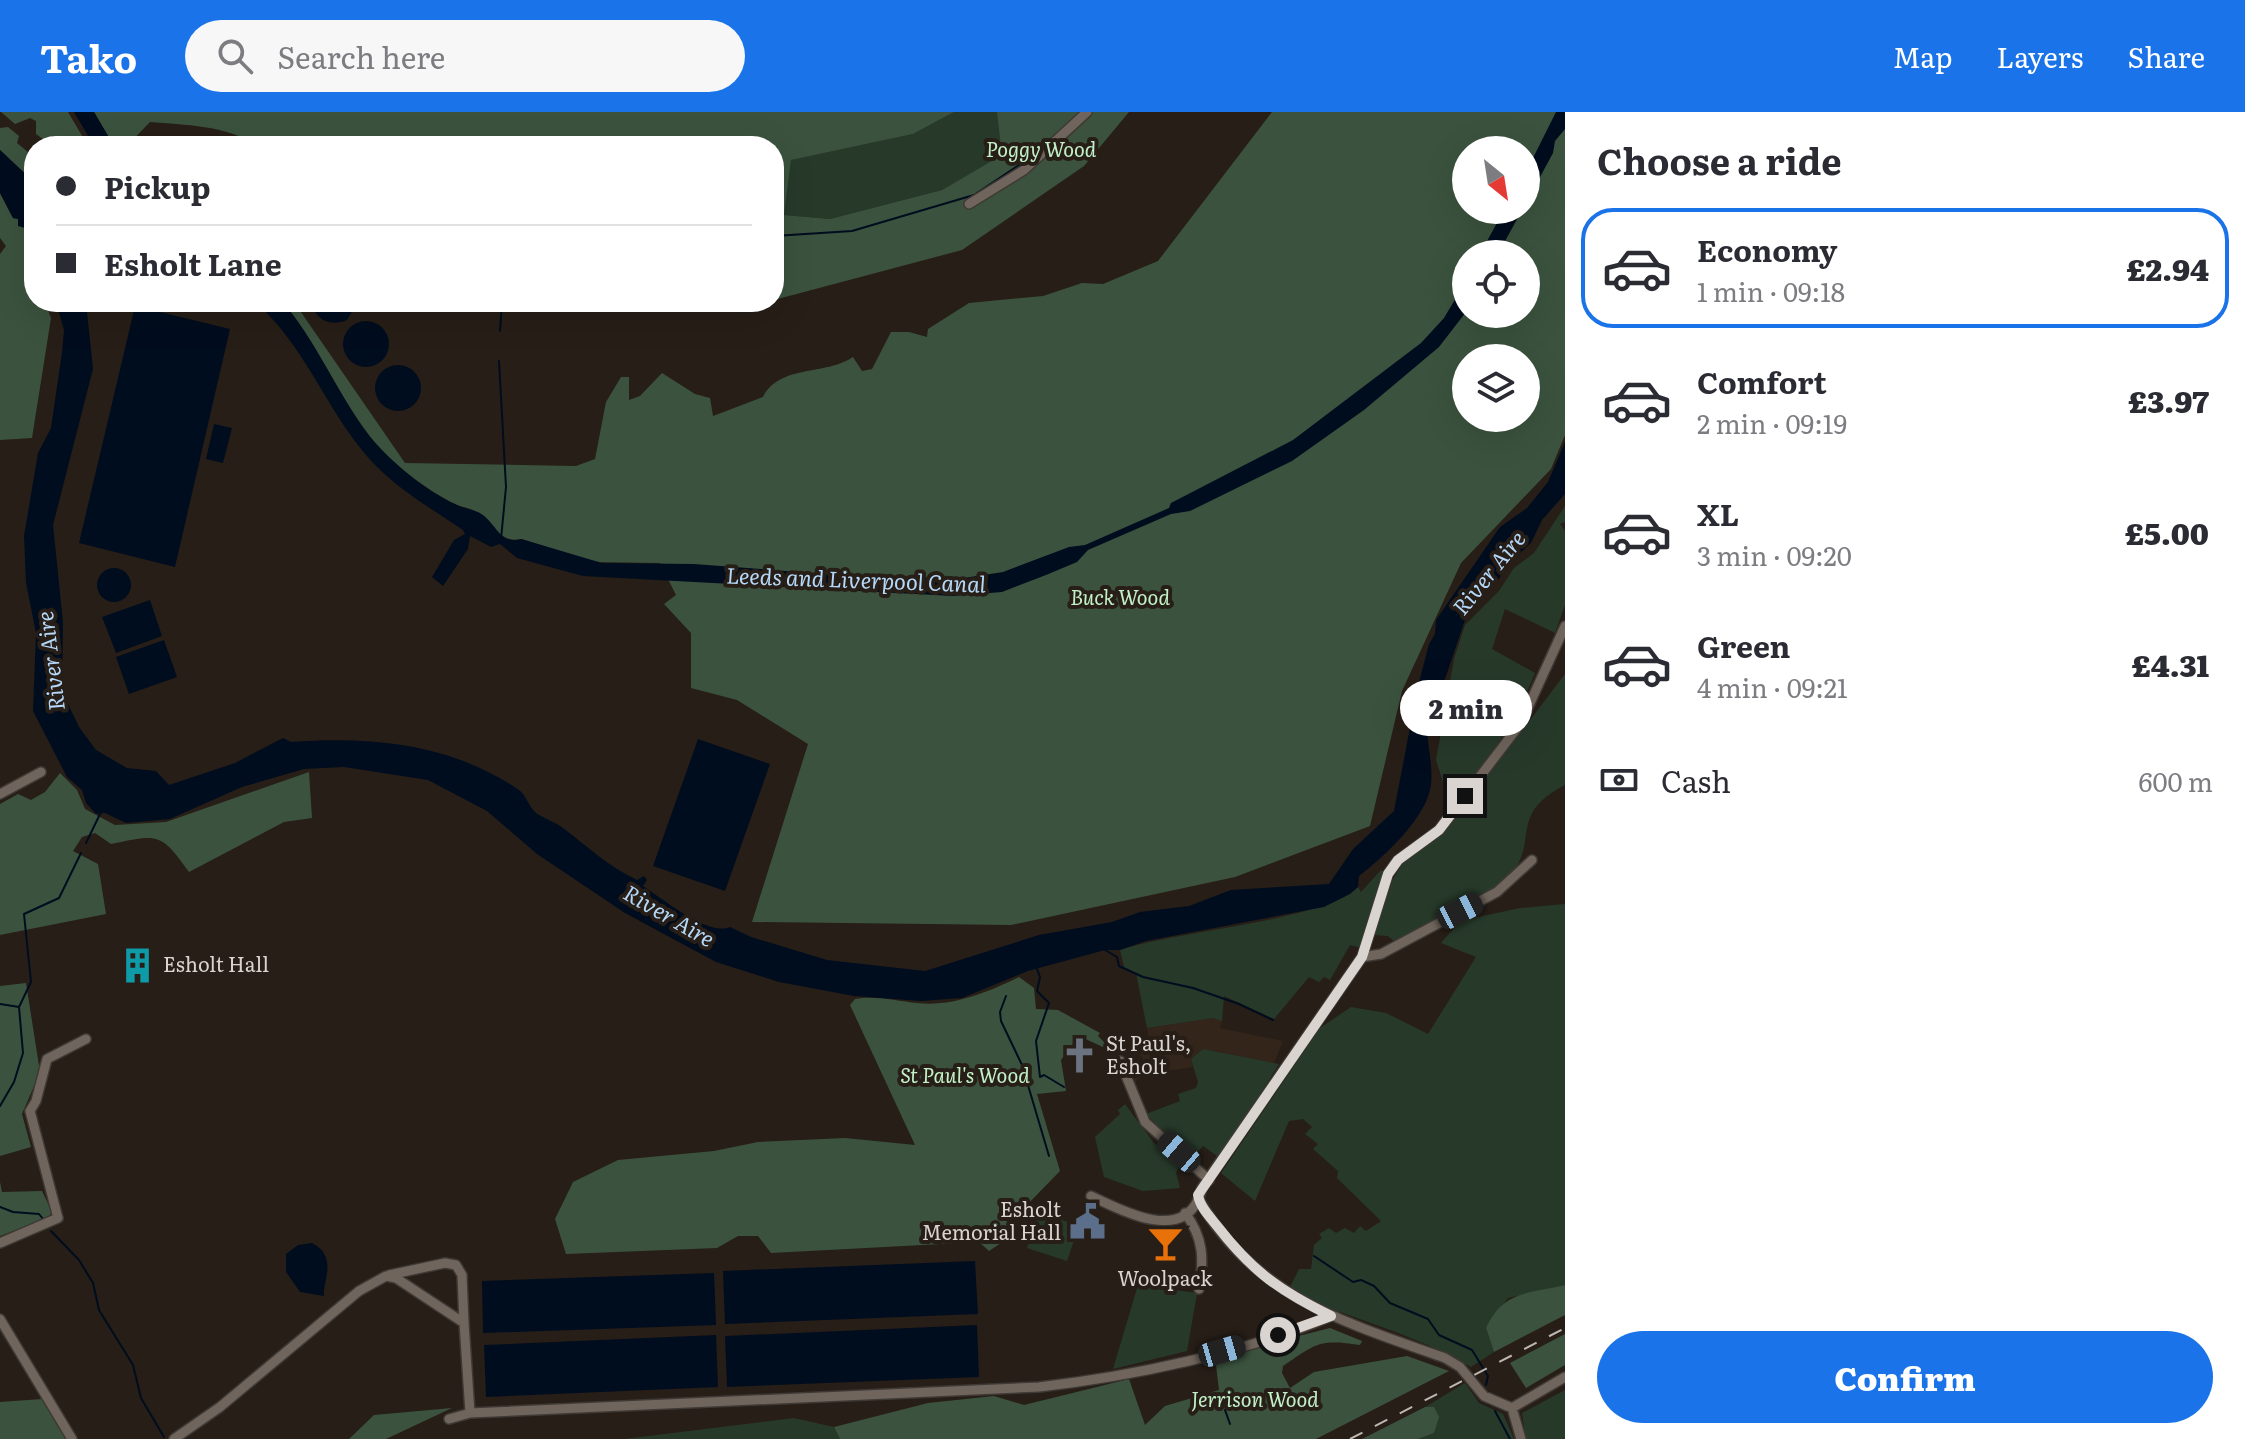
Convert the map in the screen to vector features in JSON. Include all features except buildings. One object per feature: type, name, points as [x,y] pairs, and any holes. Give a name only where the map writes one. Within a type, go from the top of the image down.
[{"type":"street","points":[[969,204],[1024,170],[1087,112]]},
{"type":"street","points":[[1091,1196],[1160,1221],[1175,1220],[1199,1200],[1209,1180],[1362,957],[1388,874],[1398,860],[1439,830],[1521,723],[1565,626]]},
{"type":"street","points":[[0,794],[41,772]]},
{"type":"street","points":[[1362,957],[1381,954],[1497,892],[1532,860]]},
{"type":"street","points":[[0,1243],[58,1218],[30,1111],[36,1101],[47,1059],[86,1039]]},
{"type":"street","points":[[1120,1061],[1120,1075],[1145,1122],[1209,1180]]},
{"type":"street","points":[[1199,1200],[1238,1252],[1263,1278],[1331,1316],[1445,1358],[1460,1367],[1484,1396],[1512,1408]]},
{"type":"street","points":[[1185,1213],[1200,1238],[1203,1253],[1199,1289]]},
{"type":"street","points":[[174,1439],[220,1407],[359,1291],[386,1276],[445,1263],[456,1265],[462,1275],[470,1413]]},
{"type":"street","points":[[386,1276],[396,1278],[464,1323]]},
{"type":"street","points":[[449,1419],[470,1413],[1039,1387],[1101,1379],[1193,1358],[1306,1327],[1331,1316]]},
{"type":"street","points":[[0,1319],[72,1439]]},
{"type":"street","points":[[1512,1408],[1565,1377]]},
{"type":"street","points":[[1512,1408],[1521,1439]]},
{"type":"shaded area","points":[[1213,1018],[1222,1021],[1220,1028],[1283,1041],[1274,1063],[1203,1049],[1191,1059],[1193,1067],[1148,1074],[1135,1081],[1133,1074],[1141,1069],[1139,1064],[1144,1061],[1140,1054],[1150,1047],[1147,1028]]},
{"type":"green space","points":[[1,112],[68,112],[82,136],[39,136],[36,121],[30,118],[15,124]]},
{"type":"green space","name":"Poggy Wood","points":[[94,112],[954,112],[913,134],[791,160],[784,215],[784,136],[238,136],[191,125],[150,122],[137,136],[108,136]]},
{"type":"green space","points":[[954,112],[997,112],[1003,155],[942,190],[830,219],[784,215],[790,160],[913,134]]},
{"type":"green space","name":"Poggy Wood","points":[[997,112],[1129,112],[1084,166],[962,250],[784,297],[784,215],[830,219],[942,190],[1002,155]]},
{"type":"green space","name":"Buck Wood","points":[[1272,112],[1565,112],[1565,435],[1551,469],[1461,563],[1402,691],[1370,826],[1235,877],[1011,925],[752,922],[808,744],[737,700],[691,688],[691,633],[664,604],[676,595],[660,563],[593,562],[522,539],[506,538],[479,514],[445,499],[403,470],[364,428],[290,312],[301,312],[405,463],[576,466],[595,459],[606,402],[621,377],[629,377],[629,400],[640,396],[662,373],[695,394],[710,398],[713,416],[763,397],[780,380],[792,375],[830,367],[853,357],[862,371],[872,369],[891,332],[909,332],[927,337],[928,329],[969,303],[1043,296],[1082,283],[1103,284],[1158,261]]},
{"type":"green space","points":[[8,127],[19,136],[17,143],[24,149],[24,173],[0,150],[0,128]]},
{"type":"green space","points":[[0,193],[13,218],[18,219],[24,228],[24,312],[49,312],[51,318],[32,438],[0,440],[0,254],[6,246],[0,238]]},
{"type":"green space","points":[[1565,506],[1565,522],[1560,524],[1565,531],[1565,605],[1555,633],[1505,609],[1492,649],[1535,673],[1508,727],[1451,808],[1436,760],[1454,659],[1465,625],[1499,591],[1514,568],[1534,553]]},
{"type":"green space","points":[[1565,674],[1565,785],[1537,806],[1531,816],[1524,848],[1513,872],[1490,893],[1459,912],[1396,943],[1388,936],[1374,935],[1392,881],[1404,861],[1451,824]]},
{"type":"green space","points":[[309,772],[312,818],[284,822],[189,872],[172,849],[157,839],[111,844],[95,833],[82,837],[73,851],[98,864],[106,914],[0,935],[0,804],[18,794],[31,800],[45,792],[60,773],[77,790],[85,809],[115,825],[166,822]]},
{"type":"green space","points":[[1381,870],[1385,872],[1362,948],[1350,945],[1330,980],[1324,977],[1319,982],[1309,977],[1274,1019],[1224,996],[1222,1021],[1213,1018],[1147,1028],[1136,973],[1125,970],[1120,950],[1314,909],[1340,899],[1358,887],[1361,892]]},
{"type":"green space","points":[[1565,904],[1565,1285],[1508,1298],[1486,1328],[1494,1352],[1471,1367],[1428,1345],[1288,1291],[1299,1269],[1311,1269],[1314,1245],[1322,1238],[1319,1234],[1329,1228],[1336,1233],[1345,1228],[1354,1233],[1360,1226],[1366,1231],[1381,1221],[1337,1178],[1338,1171],[1313,1149],[1318,1144],[1305,1134],[1312,1127],[1303,1119],[1289,1121],[1255,1201],[1221,1173],[1320,1028],[1351,1007],[1386,1013],[1428,1034],[1476,957],[1441,943],[1460,921],[1520,908]]},
{"type":"green space","name":"St Paul's Wood","points":[[1019,977],[1034,988],[1036,1009],[1058,1010],[1100,1033],[1098,1036],[1107,1045],[1105,1048],[1079,1036],[1061,1060],[1066,1091],[1037,1094],[1060,1171],[1023,1209],[1007,1239],[989,1251],[979,1242],[771,1253],[758,1236],[738,1236],[717,1248],[566,1254],[555,1219],[573,1182],[618,1160],[714,1151],[758,1142],[845,1138],[915,1145],[850,1005],[855,999],[870,998],[944,1003],[983,993]]},
{"type":"green space","points":[[26,983],[40,1072],[22,1114],[31,1147],[0,1156],[0,986]]},
{"type":"green space","points":[[1203,1049],[1279,1064],[1220,1158],[1203,1146],[1192,1159],[1146,1114],[1180,1101],[1178,1094],[1196,1088],[1198,1082],[1191,1059]]},
{"type":"green space","points":[[1125,1104],[1154,1143],[1181,1161],[1176,1173],[1180,1188],[1143,1191],[1104,1177],[1095,1137],[1120,1114],[1118,1110]]},
{"type":"green space","points":[[0,1182],[2,1192],[42,1191],[52,1212],[48,1218],[0,1236]]},
{"type":"green space","points":[[1039,1212],[1079,1226],[1067,1261],[1027,1248]]},
{"type":"green space","points":[[1138,1285],[1197,1293],[1187,1351],[1113,1369]]},
{"type":"green space","points":[[1565,1285],[1565,1315],[1494,1352],[1486,1328],[1501,1307],[1518,1296]]},
{"type":"green space","name":"Jerrison Wood","points":[[1330,1328],[1362,1341],[1360,1345],[1327,1343],[1304,1352],[1283,1366],[1282,1373],[1290,1388],[1314,1372],[1407,1356],[1449,1371],[1316,1439],[840,1439],[834,1427],[928,1403],[994,1396],[1024,1405],[1129,1379],[1145,1425],[1165,1406],[1219,1390],[1215,1357]]},
{"type":"green space","points":[[1565,1334],[1565,1365],[1526,1388],[1510,1363]]},
{"type":"green space","points":[[1465,1383],[1479,1403],[1503,1414],[1514,1439],[1418,1439],[1434,1433],[1434,1407],[1425,1407]]},
{"type":"green space","points":[[1565,1390],[1565,1439],[1526,1439],[1522,1413]]},
{"type":"green space","points":[[42,1399],[67,1439],[0,1439],[0,1402]]},
{"type":"green space","points":[[1425,1407],[1434,1407],[1439,1417],[1434,1433],[1418,1439],[1362,1439]]},
{"type":"green space","points":[[452,1408],[386,1439],[349,1439],[374,1415]]},
{"type":"green space","points":[[794,1418],[834,1427],[840,1439],[624,1439]]},
{"type":"water","points":[[74,112],[94,112],[108,136],[88,136]]},
{"type":"water","points":[[1556,112],[1565,112],[1565,129],[1555,141],[1553,153],[1540,177],[1540,144]]},
{"type":"water","points":[[0,150],[24,173],[24,228],[18,226],[18,219],[13,218],[0,193]]},
{"type":"water","points":[[1496,224],[1514,224],[1506,240],[1488,240]]},
{"type":"water","name":"Leeds and Liverpool Canal","points":[[1452,305],[1454,328],[1439,347],[1364,410],[1292,461],[1190,511],[1171,514],[1088,550],[1077,562],[1002,592],[953,596],[583,576],[517,558],[500,544],[491,547],[470,536],[468,549],[443,586],[432,577],[454,540],[465,534],[463,530],[399,486],[366,455],[338,417],[301,356],[265,312],[291,312],[356,417],[389,457],[435,493],[483,515],[508,539],[521,539],[602,563],[694,564],[853,576],[964,578],[1003,572],[1069,547],[1085,545],[1169,508],[1171,503],[1293,440],[1421,343]]},
{"type":"water","name":"River Aire","points":[[59,312],[87,312],[93,369],[53,525],[63,622],[62,691],[79,727],[96,750],[127,768],[156,771],[169,785],[235,763],[283,738],[291,742],[381,742],[439,753],[493,774],[519,790],[536,813],[560,826],[627,875],[637,880],[644,876],[647,880],[643,886],[698,922],[721,929],[730,927],[751,937],[827,960],[925,971],[1039,935],[1112,922],[1140,912],[1189,906],[1231,890],[1329,884],[1353,849],[1394,811],[1418,686],[1429,644],[1435,634],[1436,620],[1500,527],[1527,508],[1548,482],[1565,442],[1565,494],[1542,520],[1531,543],[1501,571],[1500,578],[1486,589],[1466,617],[1441,691],[1441,711],[1427,730],[1431,764],[1428,797],[1413,823],[1392,847],[1359,876],[1358,887],[1350,894],[1324,907],[1146,941],[1120,950],[1105,950],[1028,971],[962,998],[921,1001],[854,996],[779,982],[716,962],[625,913],[537,854],[487,811],[428,780],[344,767],[304,769],[242,787],[170,819],[126,823],[105,813],[96,814],[86,803],[82,790],[67,777],[33,711],[36,633],[26,583],[24,536],[38,453],[51,428],[64,330]]},
{"type":"water","points":[[134,312],[160,312],[230,329],[175,567],[79,543]]},
{"type":"water","points":[[352,312],[347,320],[335,323],[324,320],[316,313]]},
{"type":"water","points":[[366,321],[383,327],[389,344],[383,361],[366,367],[349,361],[343,344],[349,327]]},
{"type":"water","points":[[398,365],[415,371],[421,388],[415,405],[398,411],[381,405],[375,388],[381,371]]},
{"type":"water","points":[[214,424],[232,428],[223,463],[206,459]]},
{"type":"water","points":[[114,568],[126,573],[131,585],[126,597],[114,602],[102,597],[97,585],[102,573]]},
{"type":"water","points":[[150,600],[162,636],[116,653],[102,617]]},
{"type":"water","points":[[164,640],[177,677],[129,694],[116,657]]},
{"type":"water","points":[[698,739],[770,764],[725,891],[653,866]]},
{"type":"water","points":[[312,1243],[325,1255],[327,1262],[324,1296],[300,1292],[286,1272],[286,1254],[298,1245]]},
{"type":"water","points":[[975,1261],[978,1314],[725,1324],[723,1271]]},
{"type":"water","points":[[714,1273],[716,1325],[483,1333],[482,1281]]},
{"type":"water","points":[[977,1325],[979,1377],[727,1387],[725,1336]]},
{"type":"water","points":[[716,1335],[718,1387],[486,1397],[484,1345]]},
{"type":"waterway","points":[[784,235],[852,231],[974,195],[1034,155]]},
{"type":"waterway","points":[[500,331],[501,312]]},
{"type":"waterway","points":[[499,361],[506,487],[501,539]]},
{"type":"waterway","points":[[86,843],[101,812]]},
{"type":"waterway","points":[[0,1106],[14,1082],[23,1053],[19,1007],[31,982],[24,914],[59,898],[81,853]]},
{"type":"waterway","points":[[1105,950],[1117,957],[1119,966],[1143,977],[1193,988],[1273,1020]]},
{"type":"waterway","points":[[1037,969],[1040,977],[1037,991],[1049,1003],[1036,1041],[1040,1077],[1044,1075],[1064,1087]]},
{"type":"waterway","points":[[1006,996],[1000,1012],[1001,1021],[1022,1065],[1049,1156]]},
{"type":"waterway","points":[[0,1004],[19,1007]]},
{"type":"waterway","points":[[0,1207],[13,1212],[39,1214],[43,1219]]},
{"type":"waterway","points":[[51,1231],[79,1260],[93,1283],[99,1310],[133,1365],[141,1398],[164,1437]]},
{"type":"waterway","points":[[1314,1256],[1353,1282],[1361,1280],[1374,1286],[1390,1303],[1428,1319],[1439,1335],[1472,1350],[1488,1376],[1486,1385]]},
{"type":"waterway","points":[[1225,1410],[1230,1424]]},
{"type":"waterway","points":[[1495,1411],[1510,1439]]},
{"type":"railway","points":[[1350,1439],[1565,1328]]},
{"type":"place","name":"Esholt Hall","points":[[137,965]]},
{"type":"place","name":"St Paul's, Esholt","points":[[1080,1055]]},
{"type":"place","name":"Esholt Memorial Hall","points":[[1087,1221]]},
{"type":"place","name":"Woolpack","points":[[1165,1244]]},
{"type":"route","points":[[1278,1335],[1331,1316],[1283,1292],[1263,1278],[1204,1210],[1198,1195],[1362,957],[1388,874],[1398,860],[1439,830],[1465,796]]}]
